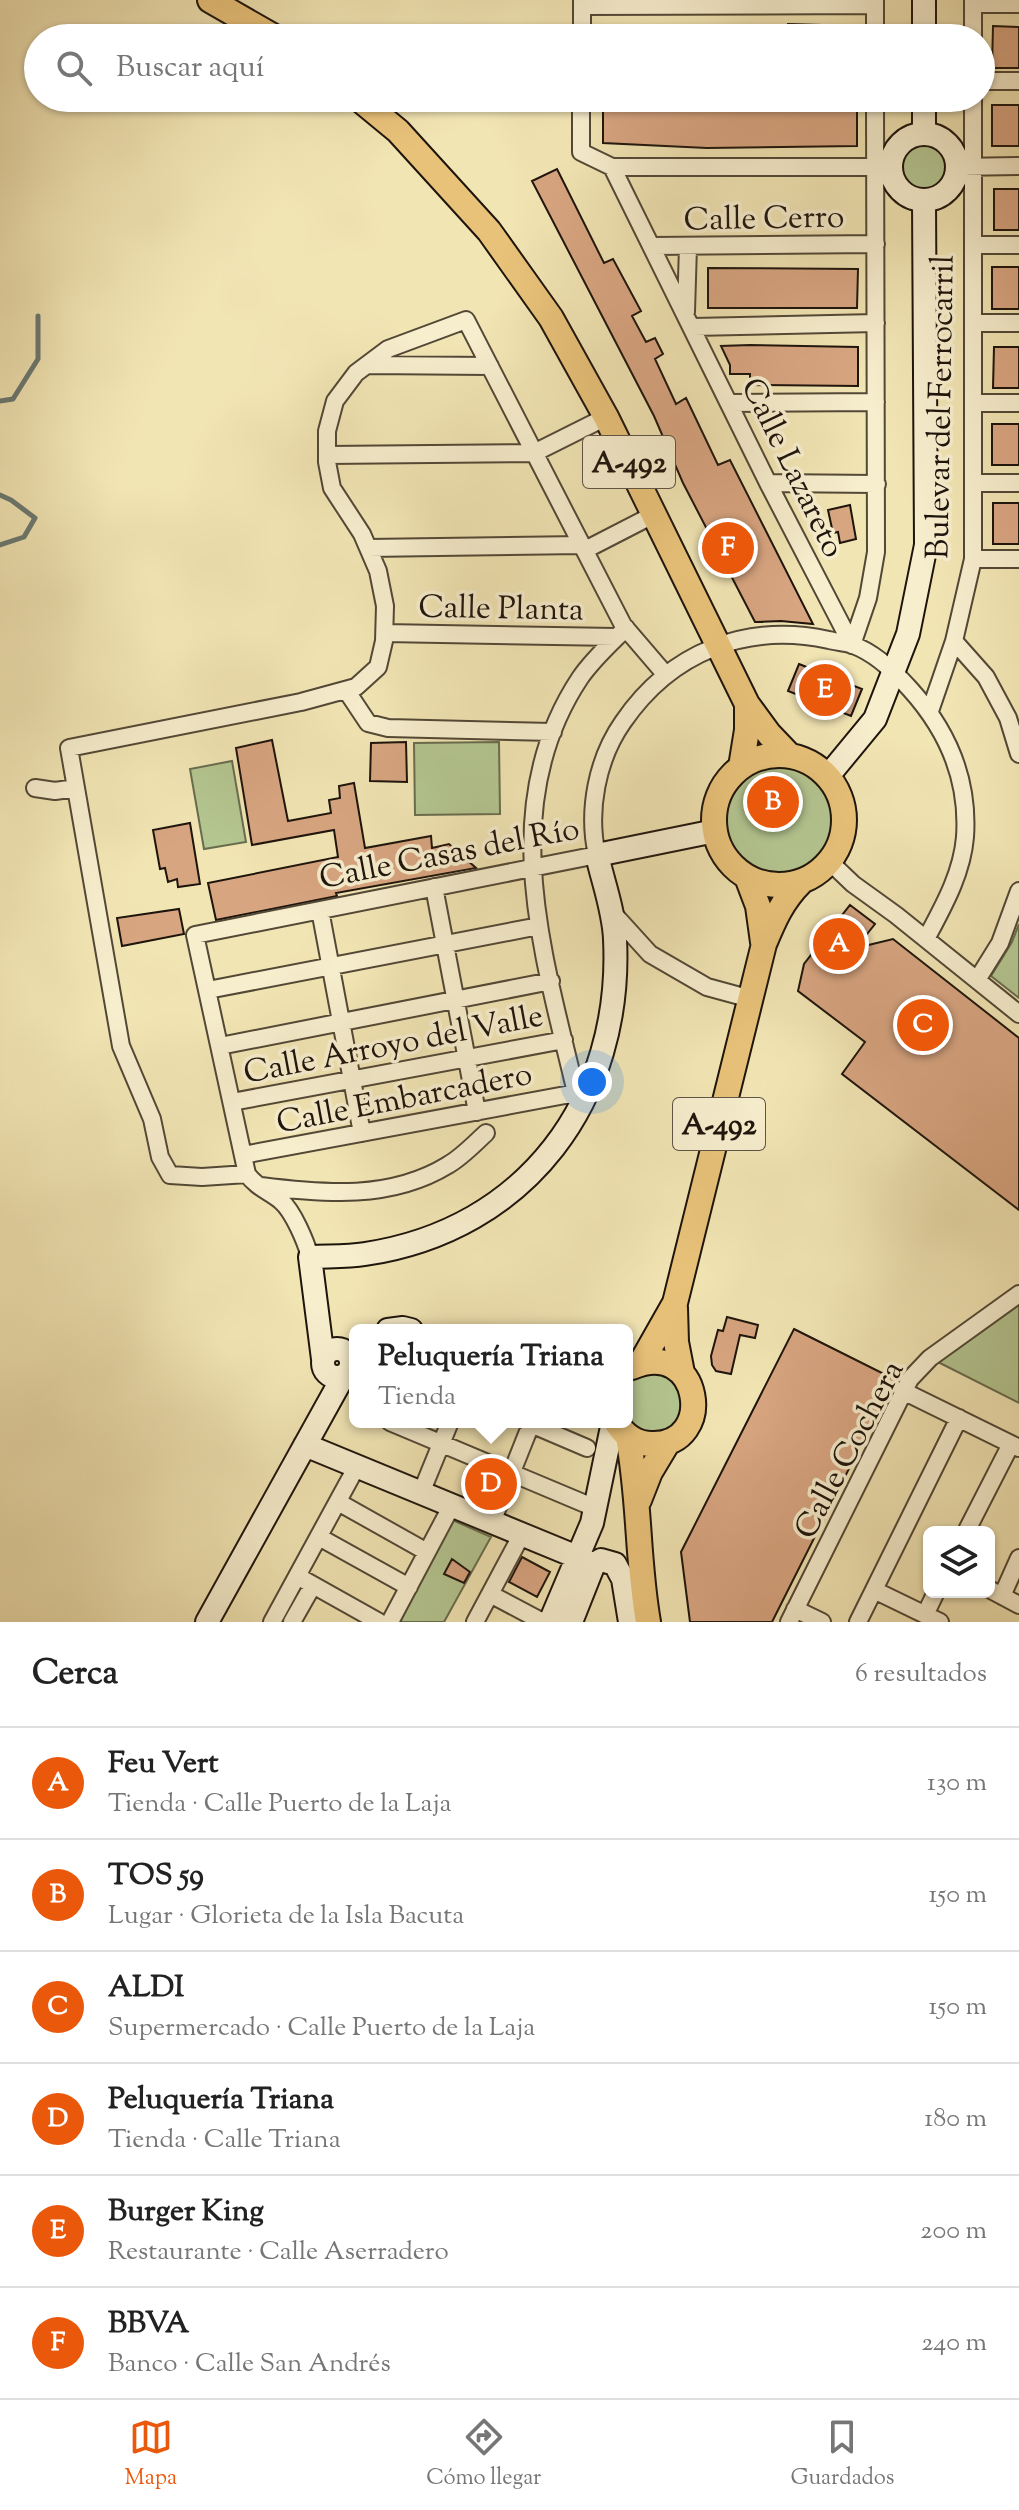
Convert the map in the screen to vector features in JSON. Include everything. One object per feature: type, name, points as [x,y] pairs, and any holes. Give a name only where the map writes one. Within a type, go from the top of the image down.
[{"type":"main road","points":[[210,0],[252,24]]},
{"type":"main road","name":"A-492","points":[[375,112],[398,131],[479,220],[522,275],[566,343],[606,417],[747,704],[789,755],[805,760],[828,776]]},
{"type":"main road","name":"A-492","points":[[747,704],[747,730],[741,767],[719,795],[714,813],[715,831],[721,849],[732,865],[747,877],[758,906],[764,944]]},
{"type":"main road","points":[[741,767],[755,759],[789,755]]},
{"type":"main road","points":[[828,776],[842,800],[845,822],[841,843],[830,862]]},
{"type":"main road","name":"A-492","points":[[638,1503],[650,1472],[668,1442],[690,1423],[694,1406],[692,1388],[682,1373],[676,1342],[675,1303],[764,944],[781,905],[801,882],[817,874],[830,862]]},
{"type":"main road","points":[[747,877],[764,884],[783,886],[801,882]]},
{"type":"main road","name":"A-492","points":[[634,1367],[675,1303]]},
{"type":"main road","name":"A-492","points":[[634,1367],[663,1363],[682,1373]]},
{"type":"main road","name":"A-492","points":[[619,1428],[638,1503],[642,1587],[648,1622]]},
{"type":"main road","points":[[620,1428],[641,1443],[654,1445],[668,1442]]},
{"type":"street","points":[[924,0],[924,24]]},
{"type":"street","points":[[582,24],[582,3],[875,2],[875,24]]},
{"type":"street","points":[[973,24],[973,2],[1019,4]]},
{"type":"street","points":[[995,81],[1019,81]]},
{"type":"street","points":[[581,112],[581,152],[612,167],[883,167]]},
{"type":"street","name":"Bulevar del Ferrocarril","points":[[852,645],[868,598],[876,552],[876,244],[883,167],[877,112]]},
{"type":"street","points":[[924,112],[924,134]]},
{"type":"street","name":"Bulevar del Ferrocarril","points":[[930,711],[954,641],[973,559],[973,245],[965,167],[971,112]]},
{"type":"street","points":[[883,167],[904,140],[924,134],[934,135],[951,148],[965,167]]},
{"type":"street","points":[[883,167],[901,192],[924,201],[948,191],[965,167],[1019,166]]},
{"type":"street","name":"Calle Lazareto","points":[[612,167],[852,645]]},
{"type":"street","name":"Bulevar del Ferrocarril","points":[[828,776],[875,719],[908,634],[926,545],[924,201]]},
{"type":"street","name":"Calle Cerro","points":[[652,246],[876,244]]},
{"type":"street","points":[[973,245],[1019,245]]},
{"type":"street","name":"Calle Lazareto","points":[[688,246],[690,321]]},
{"type":"street","points":[[486,1133],[450,1165],[408,1184],[337,1193],[251,1180],[170,1175],[160,1157],[152,1119],[121,1046],[69,748],[301,702],[356,687],[378,667],[385,633],[385,606],[378,571],[362,534],[332,488],[327,431],[335,401],[356,373],[388,349],[466,320],[583,548],[621,633],[665,674]]},
{"type":"street","points":[[690,321],[876,323]]},
{"type":"street","points":[[973,323],[1019,323]]},
{"type":"street","points":[[367,365],[490,366]]},
{"type":"street","points":[[730,403],[876,402]]},
{"type":"street","points":[[973,403],[1019,403]]},
{"type":"street","points":[[327,455],[534,453],[606,417]]},
{"type":"street","points":[[768,483],[877,484]]},
{"type":"street","points":[[973,483],[1019,483]]},
{"type":"street","points":[[368,548],[583,548],[655,514]]},
{"type":"street","points":[[973,559],[1019,559]]},
{"type":"street","name":"Calle Planta","points":[[385,633],[621,633]]},
{"type":"street","points":[[578,1101],[539,926],[532,867],[532,831],[539,778],[553,732],[581,677],[621,633]]},
{"type":"street","points":[[310,1257],[364,1254],[414,1243],[458,1226],[495,1205],[531,1176],[559,1143],[603,1057],[612,1013],[615,935],[594,841],[594,806],[600,771],[614,735],[639,698],[665,674],[691,657],[720,644],[775,635],[801,634],[852,645],[895,671],[930,711],[945,735],[959,768],[966,808],[965,841],[952,890],[926,939]]},
{"type":"street","points":[[954,641],[986,677],[1008,718],[1019,754]]},
{"type":"street","points":[[346,690],[368,723],[388,728],[553,732]]},
{"type":"street","points":[[35,788],[55,791],[76,788]]},
{"type":"street","name":"Calle Casas del Río","points":[[208,990],[195,935],[715,831]]},
{"type":"street","points":[[830,862],[853,884],[1019,1014]]},
{"type":"street","points":[[434,887],[477,1112]]},
{"type":"street","points":[[977,980],[1000,943],[1019,891]]},
{"type":"street","points":[[609,908],[650,954],[707,987],[751,999]]},
{"type":"street","points":[[320,910],[362,1133]]},
{"type":"street","points":[[207,1622],[320,1418],[342,1359],[320,1327],[306,1242],[284,1202],[251,1180],[208,990],[539,926]]},
{"type":"street","points":[[220,1046],[551,981]]},
{"type":"street","name":"Calle Arroyo del Valle","points":[[232,1102],[564,1040]]},
{"type":"street","name":"Calle Embarcadero","points":[[243,1155],[477,1112],[578,1101]]},
{"type":"street","name":"Calle Cochera","points":[[792,1615],[903,1391],[917,1369],[1019,1294]]},
{"type":"street","points":[[903,1391],[1015,1446],[969,1526]]},
{"type":"street","points":[[858,1622],[959,1418]]},
{"type":"street","points":[[404,1428],[595,1508]]},
{"type":"street","points":[[421,1493],[448,1428]]},
{"type":"street","points":[[492,1522],[527,1428]]},
{"type":"street","points":[[541,1428],[587,1448]]},
{"type":"street","points":[[571,1622],[587,1561],[595,1508],[619,1428]]},
{"type":"street","points":[[305,1445],[587,1561],[601,1560],[615,1564],[623,1579],[630,1622]]},
{"type":"street","points":[[272,1622],[357,1466]]},
{"type":"street","points":[[338,1502],[427,1552]]},
{"type":"street","points":[[390,1622],[452,1505]]},
{"type":"street","points":[[475,1622],[522,1534]]},
{"type":"street","points":[[319,1537],[409,1587]]},
{"type":"street","points":[[1019,1558],[996,1592],[1019,1605]]},
{"type":"street","points":[[550,1622],[587,1561]]},
{"type":"street","points":[[297,1576],[361,1618],[379,1622]]},
{"type":"street","points":[[292,1622],[313,1585]]},
{"type":"street","points":[[874,1590],[933,1618],[935,1598]]},
{"type":"street","points":[[490,1594],[543,1622]]},
{"type":"street","points":[[792,1615],[822,1622]]},
{"type":"green space","points":[[924,138],[945,146],[953,167],[945,188],[924,196],[903,188],[895,167],[903,146]]},
{"type":"green space","points":[[499,742],[500,814],[415,815],[414,743]]},
{"type":"green space","points":[[232,761],[246,842],[204,849],[190,769]]},
{"type":"green space","points":[[779,767],[799,771],[816,783],[828,800],[832,820],[828,840],[816,857],[799,869],[779,873],[759,869],[742,857],[730,840],[726,820],[730,800],[742,783],[759,771]]},
{"type":"green space","points":[[1019,924],[1019,998],[991,976]]},
{"type":"green space","points":[[1019,1294],[1019,1403],[930,1358]]},
{"type":"green space","points":[[648,1371],[670,1376],[684,1398],[674,1424],[648,1434],[633,1425],[634,1376]]},
{"type":"green space","points":[[450,1519],[491,1537],[444,1622],[403,1622],[396,1618]]},
{"type":"building","points":[[995,26],[1019,27],[1019,68],[995,68]]},
{"type":"building","points":[[995,105],[1019,105],[1019,146],[992,146],[992,112],[995,112]]},
{"type":"building","points":[[603,112],[857,112],[857,146],[707,148],[603,143]]},
{"type":"building","points":[[557,169],[604,263],[613,259],[641,311],[632,316],[646,342],[655,338],[663,354],[655,359],[676,404],[686,398],[718,465],[730,460],[813,624],[755,622],[683,483],[654,416],[532,181]]},
{"type":"building","points":[[994,189],[1019,189],[1019,230],[994,230]]},
{"type":"building","points":[[992,267],[1019,267],[1019,309],[992,309]]},
{"type":"building","points":[[708,268],[858,269],[857,308],[708,308]]},
{"type":"building","points":[[721,346],[858,347],[858,386],[750,385],[750,374],[730,374],[730,365]]},
{"type":"building","points":[[994,347],[1019,347],[1019,388],[993,388]]},
{"type":"building","points":[[992,424],[1019,424],[1019,465],[992,465]]},
{"type":"building","points":[[993,503],[1019,503],[1019,544],[993,544]]},
{"type":"building","points":[[850,505],[856,539],[840,543],[838,532],[833,533],[828,510]]},
{"type":"building","points":[[799,664],[862,689],[851,716],[788,691]]},
{"type":"building","points":[[272,740],[288,821],[331,813],[329,800],[340,798],[339,786],[354,783],[365,848],[431,836],[432,848],[449,844],[476,868],[336,893],[337,896],[216,920],[208,883],[338,857],[334,830],[252,845],[236,748]]},
{"type":"building","points":[[406,742],[407,782],[370,781],[371,743]]},
{"type":"building","points":[[190,823],[200,884],[178,887],[177,879],[168,882],[165,868],[160,869],[153,830]]},
{"type":"building","points":[[850,905],[875,924],[856,948],[893,939],[1019,1038],[1019,1210],[842,1074],[865,1042],[798,991],[804,964]]},
{"type":"building","points":[[179,909],[184,934],[122,946],[117,918]]},
{"type":"building","points":[[727,1317],[758,1325],[755,1338],[740,1335],[731,1374],[716,1371],[711,1356],[718,1330],[723,1331]]},
{"type":"building","points":[[794,1329],[894,1379],[772,1622],[690,1622],[681,1552]]},
{"type":"building","points":[[486,1474],[497,1479],[487,1505],[475,1500]]},
{"type":"building","points":[[522,1557],[550,1572],[537,1597],[509,1582]]},
{"type":"building","points":[[452,1559],[470,1572],[464,1583],[444,1574]]},
{"type":"waterway","points":[[0,401],[13,399],[38,359],[38,316]]},
{"type":"waterway","points":[[0,495],[35,518],[24,537],[0,545]]},
{"type":"place","name":"BBVA","points":[[728,548]]},
{"type":"place","name":"Burger King","points":[[825,690]]},
{"type":"place","name":"TOS 59","points":[[773,802]]},
{"type":"place","name":"Feu Vert","points":[[839,944]]},
{"type":"place","name":"ALDI","points":[[923,1025]]},
{"type":"place","name":"Peluquería Triana","points":[[491,1484]]}]
